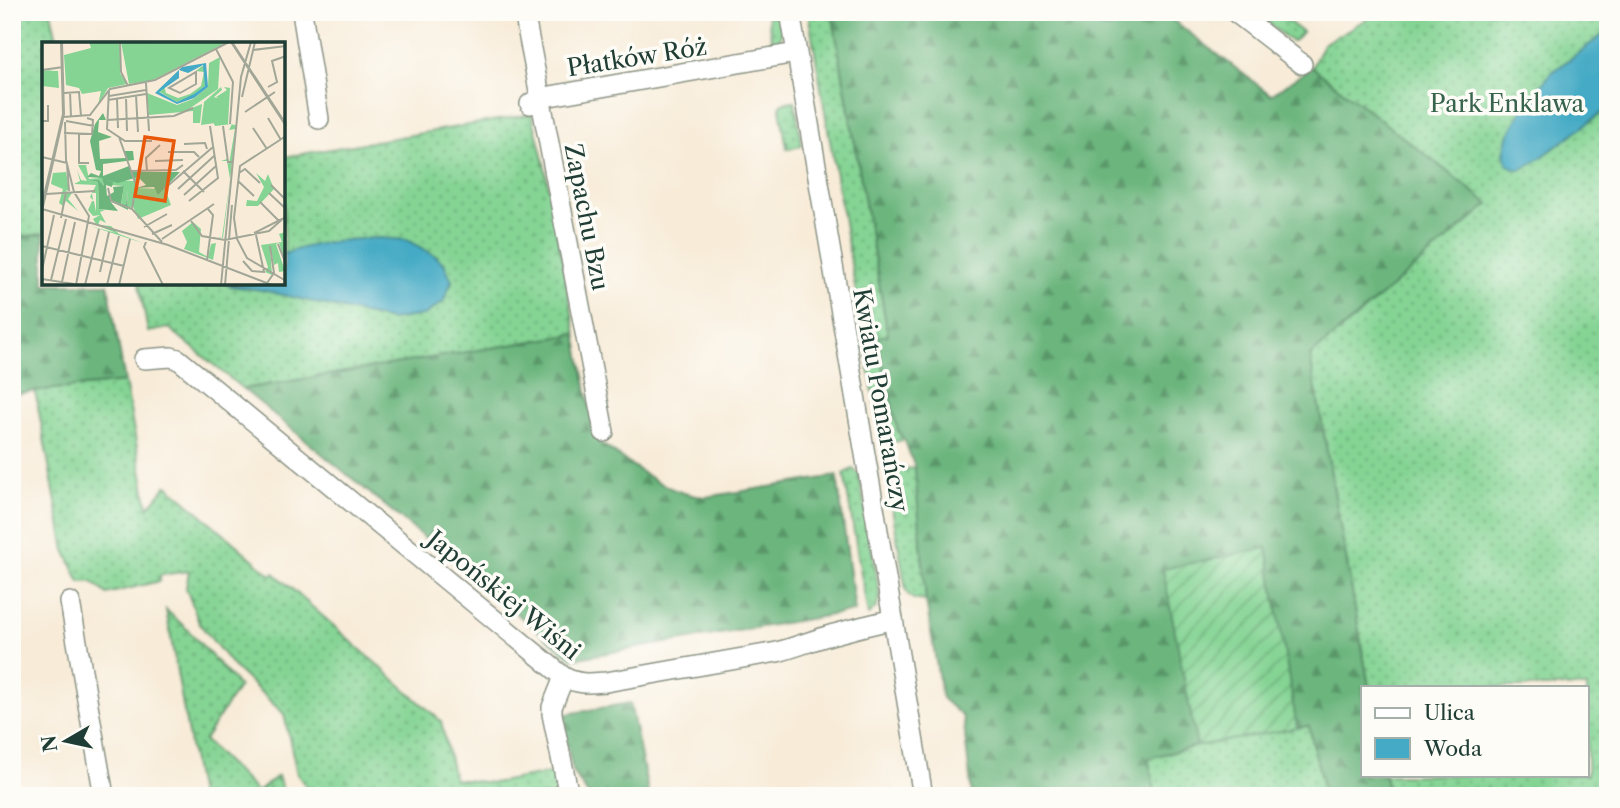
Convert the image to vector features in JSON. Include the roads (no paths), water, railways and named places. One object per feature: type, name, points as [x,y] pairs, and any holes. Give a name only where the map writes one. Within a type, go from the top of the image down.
[{"type":"street","points":[[302,12],[319,119]]},
{"type":"street","name":"Zapachu Bzu","points":[[524,12],[534,101],[604,432]]},
{"type":"street","name":"Kwiatu Pomarańczy","points":[[790,12],[923,796]]},
{"type":"street","points":[[1235,12],[1302,64]]},
{"type":"street","name":"Płatków Róż","points":[[534,101],[796,53]]},
{"type":"street","name":"Japońskiej Wiśni","points":[[144,359],[171,356],[178,359],[564,677],[579,683],[606,682],[796,648],[822,638],[893,619]]},
{"type":"street","points":[[69,603],[104,796]]},
{"type":"street","points":[[564,677],[552,707],[552,714],[569,796]]},
{"type":"water","points":[[1608,31],[1608,108],[1522,169],[1508,165],[1504,154],[1508,136],[1524,107],[1551,73]]},
{"type":"water","points":[[355,239],[407,240],[436,256],[445,265],[452,281],[443,302],[424,315],[390,320],[262,290],[228,285],[285,285],[285,254]]},
{"type":"park label","name":"Park Enklawa","points":[[1507,103]]}]
